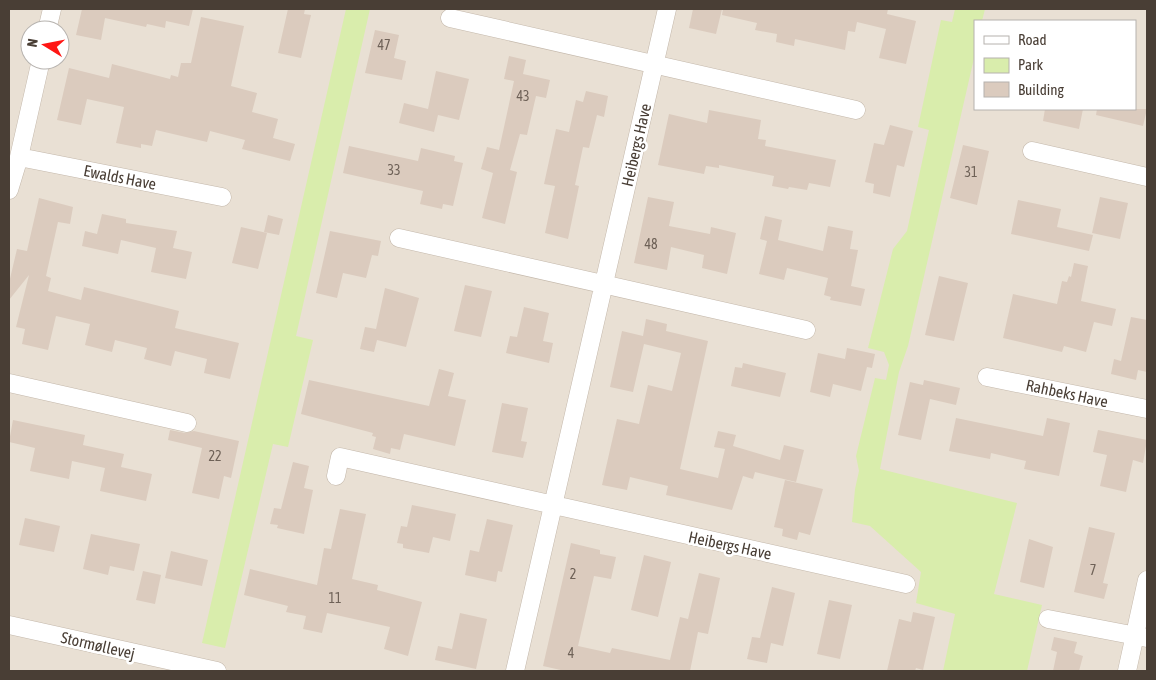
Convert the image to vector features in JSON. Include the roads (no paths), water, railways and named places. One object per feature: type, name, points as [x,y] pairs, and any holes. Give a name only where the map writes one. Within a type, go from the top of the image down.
[{"type":"street","name":"Heibergs Have","points":[[516,671],[667,9]]},
{"type":"street","points":[[450,18],[856,110]]},
{"type":"street","points":[[9,190],[19,158],[39,70]]},
{"type":"street","points":[[1032,151],[1147,176]]},
{"type":"street","name":"Ewalds Have","points":[[19,158],[222,197]]},
{"type":"street","points":[[399,238],[806,330]]},
{"type":"street","name":"Rahbeks Have","points":[[987,376],[1147,409]]},
{"type":"street","points":[[9,383],[187,423]]},
{"type":"street","name":"Heibergs Have","points":[[336,476],[340,457],[906,584]]},
{"type":"street","points":[[1126,671],[1141,637],[1147,580]]},
{"type":"street","points":[[1048,619],[1141,637]]},
{"type":"street","name":"Stormøllevej","points":[[9,625],[217,671]]}]
